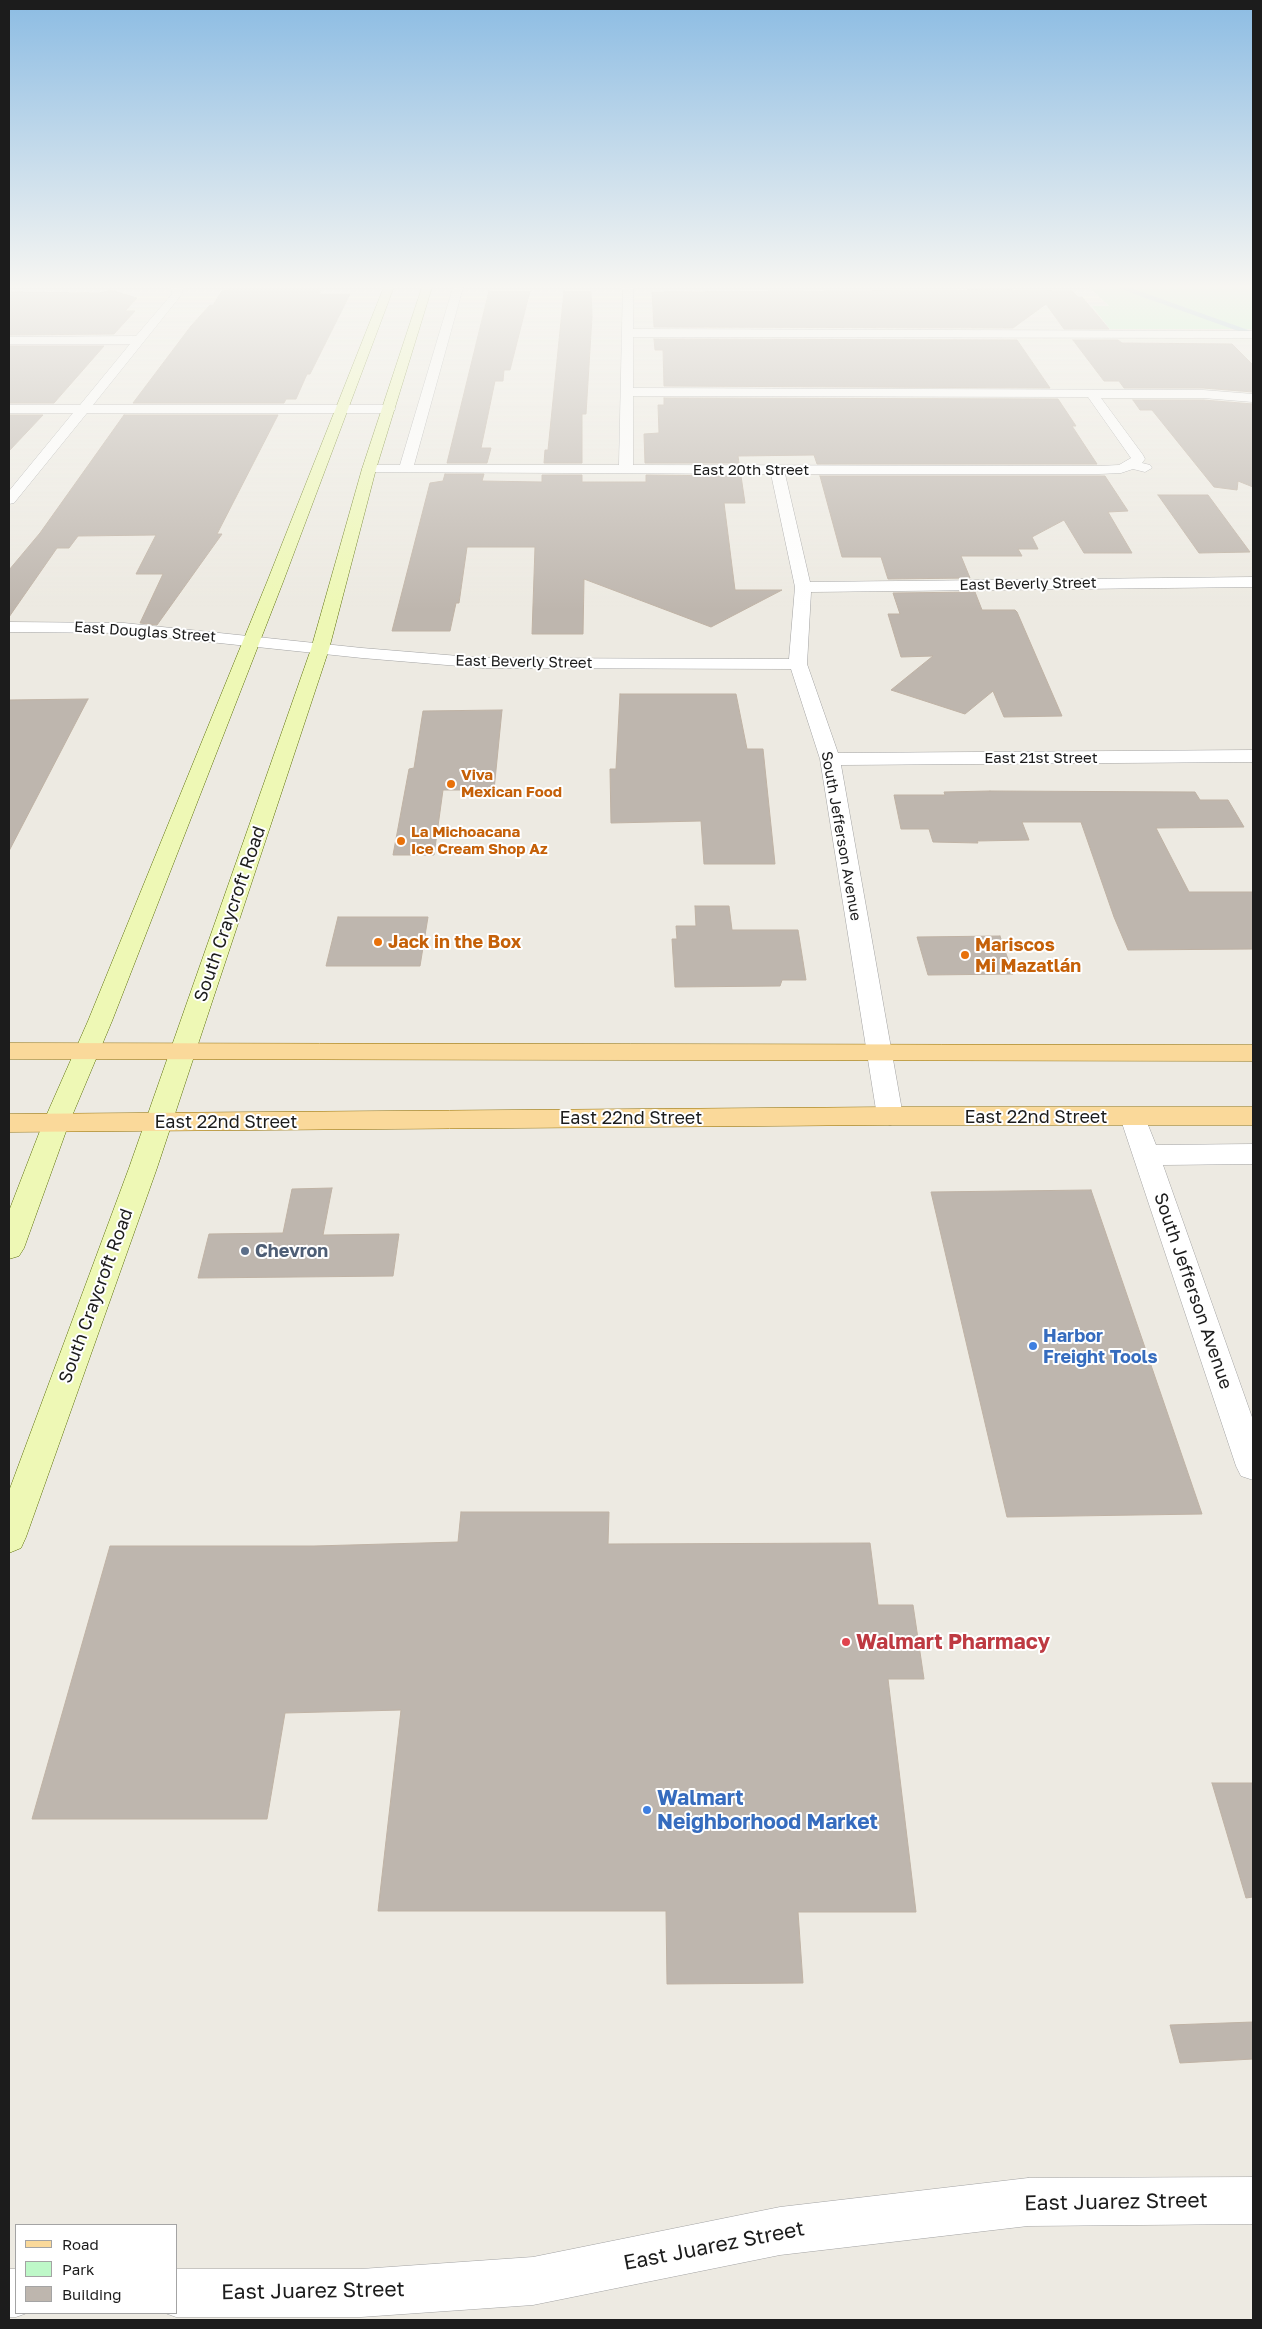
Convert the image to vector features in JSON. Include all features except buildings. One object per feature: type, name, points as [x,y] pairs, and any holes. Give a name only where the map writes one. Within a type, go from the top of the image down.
[{"type":"main road","points":[[9,1248],[56,1123],[87,1051],[349,393]]},
{"type":"main road","name":"South Craycroft Road","points":[[9,1537],[159,1122],[320,649],[369,469],[394,393]]},
{"type":"main road","points":[[9,1051],[1253,1053]]},
{"type":"main road","name":"East 22nd Street","points":[[9,1123],[890,1116],[1253,1116]]},
{"type":"street","points":[[9,500],[96,393]]},
{"type":"street","points":[[406,468],[428,393]]},
{"type":"street","points":[[626,469],[627,393]]},
{"type":"street","points":[[787,393],[1203,394],[1253,398]]},
{"type":"street","points":[[1092,394],[1136,455],[1138,459],[1132,465]]},
{"type":"street","points":[[9,409],[389,409]]},
{"type":"street","points":[[1132,465],[1150,469]]},
{"type":"street","name":"East 20th Street","points":[[369,469],[1099,470],[1121,469],[1132,465]]},
{"type":"street","name":"South Jefferson Avenue","points":[[777,470],[803,587],[798,664],[830,760],[890,1116]]},
{"type":"street","name":"East Beverly Street","points":[[803,587],[1253,582]]},
{"type":"street","name":"East Douglas Street","points":[[9,627],[124,628],[251,640]]},
{"type":"street","name":"East Beverly Street","points":[[251,640],[320,649],[483,663],[798,664]]},
{"type":"street","name":"East 21st Street","points":[[830,760],[1253,756]]},
{"type":"street","name":"South Jefferson Avenue","points":[[1133,1117],[1253,1466]]},
{"type":"street","points":[[1146,1155],[1253,1154]]},
{"type":"street","name":"East Juarez Street","points":[[178,2293],[361,2293],[533,2281],[780,2231],[1028,2202],[1253,2201]]},
{"type":"place","name":"Viva Mexican Food","points":[[451,784]]},
{"type":"place","name":"La Michoacana Ice Cream Shop Az","points":[[401,841]]},
{"type":"place","name":"Jack in the Box","points":[[378,942]]},
{"type":"place","name":"Mariscos Mi Mazatlán","points":[[965,955]]},
{"type":"place","name":"Chevron","points":[[245,1251]]},
{"type":"place","name":"Harbor Freight Tools","points":[[1033,1346]]},
{"type":"place","name":"Walmart Pharmacy","points":[[846,1642]]},
{"type":"place","name":"Walmart Neighborhood Market","points":[[647,1810]]}]
